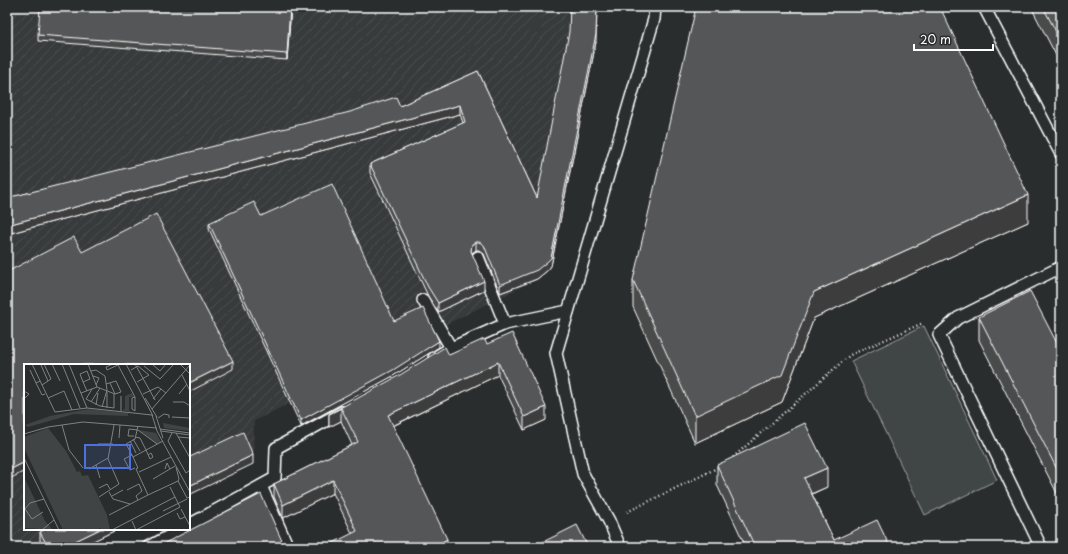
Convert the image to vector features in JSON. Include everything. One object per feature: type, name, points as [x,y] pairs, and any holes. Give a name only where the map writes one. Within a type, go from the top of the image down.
[{"type":"lane","points":[[620,547],[609,521],[583,474],[556,353],[654,19],[655,7]]},
{"type":"lane","points":[[984,7],[1061,154]]},
{"type":"lane","points":[[478,257],[505,324]]},
{"type":"lane","points":[[1041,547],[939,335],[958,318],[1061,267]]},
{"type":"lane","points":[[423,300],[451,348]]},
{"type":"lane","points":[[424,365],[451,348],[505,324],[568,311]]},
{"type":"lane","points":[[190,524],[275,478],[276,448],[350,408]]},
{"type":"lane","points":[[261,486],[288,547]]},
{"type":"lane","points":[[149,547],[180,530]]},
{"type":"path","points":[[726,463],[850,355],[931,321]]},
{"type":"path","points":[[609,521],[720,466]]},
{"type":"shaded area","points":[[7,7],[599,7],[596,42],[551,266],[537,279],[254,421],[253,463],[190,494],[190,364],[24,364],[24,530],[116,530],[95,540],[98,547],[7,547]]},
{"type":"shaded area","points":[[924,326],[997,480],[925,515],[851,361]]},
{"type":"building","points":[[40,7],[290,7],[287,54],[38,35]]},
{"type":"building","points":[[570,7],[597,7],[596,34],[551,258],[537,270],[500,285],[484,245],[476,242],[472,244],[471,251],[484,281],[438,303],[428,287],[370,164],[465,122],[460,105],[7,225],[7,198],[350,112],[396,97],[400,106],[478,71],[537,198],[569,32]]},
{"type":"building","points":[[696,7],[940,7],[1028,195],[814,292],[782,375],[695,416],[633,280]]},
{"type":"building","points":[[1043,7],[1061,7],[1061,41]]},
{"type":"building","points":[[332,184],[394,321],[423,308],[439,341],[393,370],[301,420],[209,223],[254,202],[261,216]]},
{"type":"building","points":[[156,214],[233,361],[190,382],[190,364],[24,364],[24,462],[7,471],[7,272],[74,237],[82,252]]},
{"type":"building","points":[[1030,291],[1061,351],[1061,477],[979,317]]},
{"type":"building","points":[[512,333],[546,407],[524,417],[498,362],[388,415],[447,539],[442,542],[445,547],[325,547],[357,531],[333,480],[283,505],[274,484],[358,442],[341,408],[329,414],[400,375],[445,347],[449,355],[484,339],[487,344]]},
{"type":"building","points":[[805,423],[827,468],[804,478],[834,540],[877,520],[890,547],[755,547],[717,465]]},
{"type":"building","points":[[243,432],[253,455],[190,486],[190,457]]},
{"type":"building","points":[[261,494],[282,541],[271,547],[157,547]]},
{"type":"building","points":[[577,525],[588,547],[533,547]]},
{"type":"building","points":[[44,530],[98,530],[63,547],[48,547],[40,532]]}]
